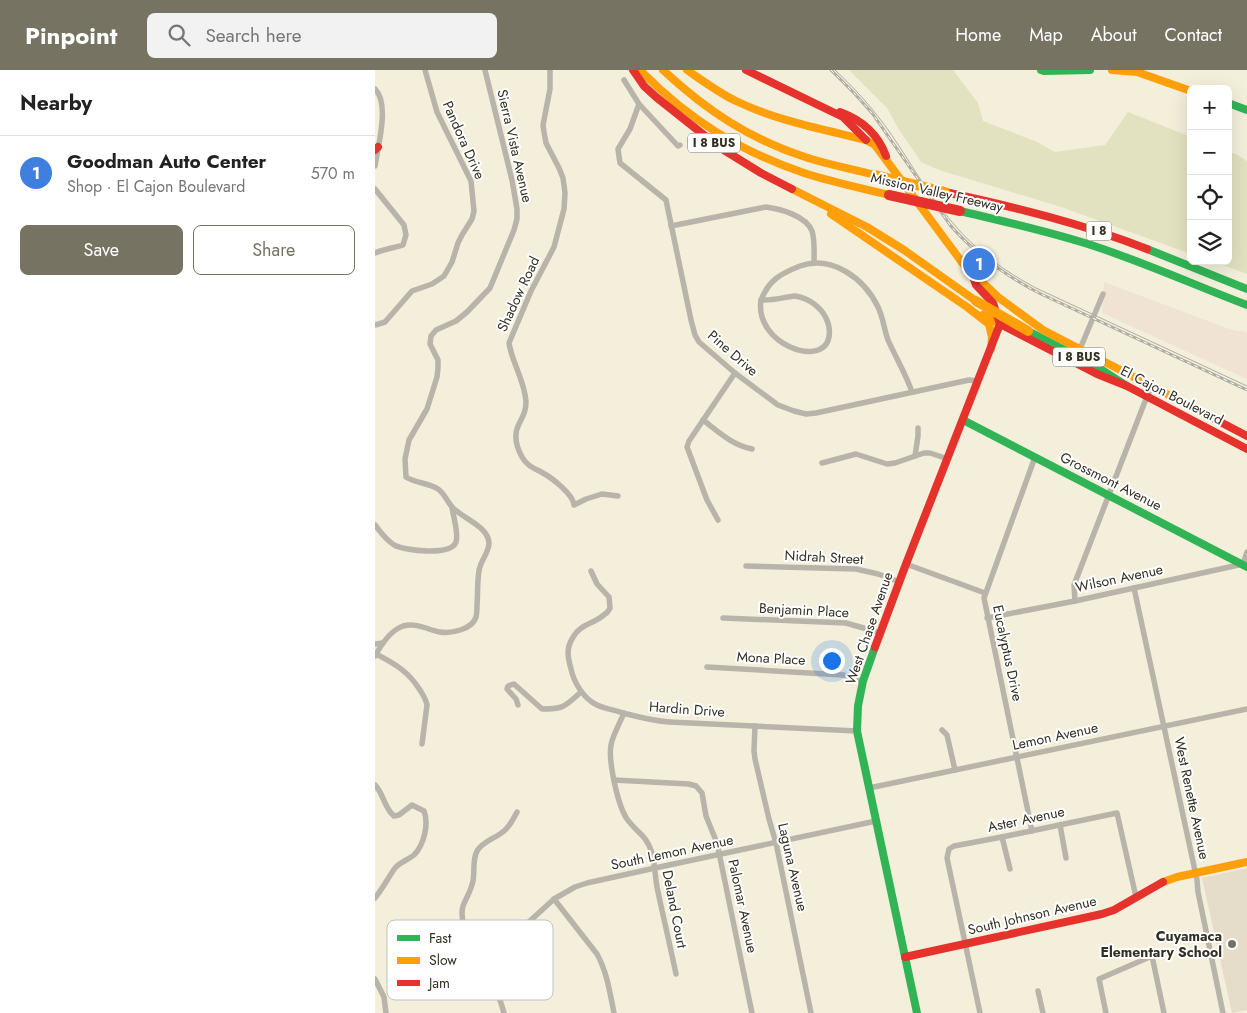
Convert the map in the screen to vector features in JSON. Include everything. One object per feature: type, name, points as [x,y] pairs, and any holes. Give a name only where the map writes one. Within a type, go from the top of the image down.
[{"type":"main road","name":"I 8 BUS","points":[[633,70],[644,86],[670,110],[719,147],[761,173],[867,227],[904,250],[976,301],[1029,326],[1127,386]]},
{"type":"main road","name":"Mission Valley Freeway","points":[[641,70],[672,102],[722,137],[777,164],[805,174],[1035,229],[1097,247],[1247,306]]},
{"type":"main road","name":"Mission Valley Freeway","points":[[663,70],[711,111],[745,132],[809,159],[1037,213],[1100,231],[1141,246],[1225,282],[1247,289]]},
{"type":"main road","name":"I 8 BUS","points":[[687,70],[723,94],[759,111],[792,122],[866,140]]},
{"type":"main road","name":"El Cajon Boulevard","points":[[746,70],[843,117],[866,140],[875,145],[973,276],[981,281],[1029,326],[1080,349],[1247,436]]},
{"type":"main road","points":[[1043,70],[1089,70]]},
{"type":"main road","points":[[1112,70],[1137,72],[1187,90]]},
{"type":"main road","points":[[1232,104],[1247,110]]},
{"type":"main road","name":"El Cajon Boulevard","points":[[828,109],[847,115],[866,127],[880,142],[887,161]]},
{"type":"main road","points":[[808,197],[989,324],[992,337],[991,349]]},
{"type":"main road","name":"El Cajon Boulevard","points":[[973,276],[976,285],[993,303],[1001,324],[1097,374],[1127,386],[1247,449]]},
{"type":"main road","points":[[998,297],[1003,314],[1001,324]]},
{"type":"main road","points":[[967,307],[1001,324]]},
{"type":"main road","points":[[1001,324],[1010,318],[1029,326]]},
{"type":"main road","name":"West Chase Avenue","points":[[917,1013],[857,731],[858,706],[863,681],[906,564],[1001,324]]},
{"type":"main road","name":"Grossmont Avenue","points":[[963,420],[1245,566]]},
{"type":"main road","name":"South Johnson Avenue","points":[[905,957],[1102,914],[1114,910],[1164,881],[1247,862]]},
{"type":"street","name":"Pandora Drive","points":[[375,325],[385,322],[412,291],[432,284],[444,276],[452,262],[462,234],[472,219],[474,211],[471,181],[437,112],[425,70]]},
{"type":"street","name":"Sierra Vista Avenue","points":[[375,655],[383,643],[397,629],[415,625],[442,632],[457,631],[469,625],[477,616],[479,570],[489,545],[487,536],[483,530],[452,507],[437,488],[406,477],[405,459],[409,440],[427,409],[437,377],[438,360],[430,344],[431,336],[436,330],[467,312],[490,288],[514,230],[517,218],[513,180],[485,70]]},
{"type":"street","name":"Shadow Road","points":[[550,70],[550,89],[543,124],[546,144],[563,178],[564,208],[554,247],[531,291],[509,343],[524,390],[526,403],[525,412],[516,432],[517,446],[527,464],[543,473],[563,489],[571,496],[574,505],[603,494],[618,496]]},
{"type":"street","points":[[624,80],[639,104],[678,146],[681,145]]},
{"type":"street","points":[[375,88],[381,98],[382,106],[375,166]]},
{"type":"street","name":"Pine Drive","points":[[639,104],[630,128],[618,149],[620,164],[666,200],[695,335],[703,346],[735,373],[778,405],[806,414],[969,380],[978,381]]},
{"type":"street","points":[[375,190],[404,224],[406,235],[403,245],[375,253]]},
{"type":"street","points":[[671,226],[766,208],[777,209],[801,218],[807,223],[813,233],[814,263]]},
{"type":"street","points":[[761,300],[769,301],[795,296],[809,301],[822,312],[828,323],[829,335],[826,344],[820,349],[813,351],[793,349],[781,343],[770,332],[765,323],[761,314],[761,300],[766,288],[775,279],[788,271],[806,264],[824,264],[841,269],[861,283],[880,311],[887,337],[912,392]]},
{"type":"street","points":[[1080,349],[1103,294]]},
{"type":"street","points":[[719,520],[707,500],[687,447],[689,440],[735,373]]},
{"type":"street","points":[[1075,601],[1074,585],[1152,386]]},
{"type":"street","points":[[703,420],[728,440],[742,447],[752,449]]},
{"type":"street","points":[[915,456],[918,428]]},
{"type":"street","points":[[822,462],[856,454],[887,464],[924,453],[948,459]]},
{"type":"street","name":"Eucalyptus Drive","points":[[1032,831],[983,598],[1035,457]]},
{"type":"street","points":[[375,526],[388,541],[397,546],[411,550],[447,550],[454,546],[457,538],[452,507]]},
{"type":"street","points":[[1245,566],[1247,552]]},
{"type":"street","points":[[906,564],[985,593]]},
{"type":"street","name":"Nidrah Street","points":[[746,566],[856,569],[879,574],[900,582]]},
{"type":"street","name":"Wilson Avenue","points":[[987,618],[1245,566]]},
{"type":"street","points":[[518,706],[516,698],[507,689],[510,685],[514,684],[542,709],[564,707],[581,692],[572,675],[567,655],[568,648],[571,640],[579,630],[605,615],[610,608],[609,598],[597,584],[591,571]]},
{"type":"street","name":"West Renette Avenue","points":[[1135,588],[1196,873],[1198,892],[1223,1013]]},
{"type":"street","name":"Benjamin Place","points":[[723,618],[846,623],[881,633]]},
{"type":"street","points":[[375,644],[383,643]]},
{"type":"street","points":[[375,655],[407,673],[414,680],[426,699],[427,705],[422,744]]},
{"type":"street","name":"Mona Place","points":[[707,667],[843,675],[863,681]]},
{"type":"street","name":"Hardin Drive","points":[[581,692],[597,705],[654,721],[857,731]]},
{"type":"street","name":"Lemon Avenue","points":[[869,788],[1247,708]]},
{"type":"street","name":"Deland Court","points":[[624,713],[611,742],[614,780],[619,803],[626,818],[647,841],[653,855],[676,974]]},
{"type":"street","name":"Laguna Avenue","points":[[755,726],[755,759],[776,843],[811,1013]]},
{"type":"street","points":[[942,730],[947,735],[955,770]]},
{"type":"street","name":"Palomar Avenue","points":[[614,780],[689,784],[696,786],[702,793],[706,816],[717,843],[752,1013]]},
{"type":"street","points":[[375,785],[382,794],[389,812],[394,816],[399,815],[412,805],[424,811],[426,815],[421,847],[395,868],[375,898]]},
{"type":"street","points":[[463,920],[463,906],[474,879],[474,860],[477,850],[506,830],[517,812]]},
{"type":"street","name":"Aster Avenue","points":[[965,944],[947,858],[949,849],[954,846],[1117,813],[1136,897]]},
{"type":"street","name":"South Lemon Avenue","points":[[531,920],[554,899],[579,885],[876,821]]},
{"type":"street","points":[[1060,825],[1066,858]]},
{"type":"street","points":[[1003,837],[1010,869]]},
{"type":"street","points":[[554,899],[602,962],[614,1013]]},
{"type":"street","points":[[965,944],[980,1013]]},
{"type":"street","points":[[1106,1013],[1099,979],[1152,956],[1164,1013]]},
{"type":"street","points":[[375,979],[384,997],[386,1013]]},
{"type":"street","points":[[1038,991],[1043,1013]]},
{"type":"street","points":[[500,1000],[503,1013]]},
{"type":"shaded area","points":[[1104,282],[1232,330],[1247,332],[1247,379],[1102,313]]},
{"type":"shaded area","name":"Cuyamaca Elementary School","points":[[1247,868],[1247,1010],[1232,1013],[1202,878]]},
{"type":"green space","points":[[849,70],[953,70],[978,103],[983,121],[1037,142],[1055,152],[1105,145],[1128,112],[1187,135],[1187,253],[1061,207],[939,170],[921,162],[887,108]]},
{"type":"green space","points":[[1232,153],[1247,161],[1247,274],[1222,265],[1232,265]]},
{"type":"tram line","points":[[835,70],[877,116],[945,213],[970,242],[991,259],[1036,288],[1247,386]]},
{"type":"railway","points":[[831,70],[872,113],[950,225],[970,246],[992,264],[1041,294],[1247,390]]},
{"type":"traffic: fast","points":[[1041,70],[1090,70]]},
{"type":"traffic: fast","points":[[1232,104],[1247,110]]},
{"type":"traffic: fast","points":[[960,211],[1046,232],[1097,247],[1247,305]]},
{"type":"traffic: fast","points":[[1147,249],[1247,289]]},
{"type":"traffic: fast","points":[[1028,331],[1096,366],[1127,386]]},
{"type":"traffic: fast","points":[[963,420],[1247,567]]},
{"type":"traffic: fast","points":[[875,647],[863,681],[858,706],[857,731],[917,1013]]},
{"type":"traffic: slow","points":[[640,70],[677,104],[736,144],[804,173],[889,195]]},
{"type":"traffic: slow","points":[[663,70],[696,99],[713,111],[767,142],[808,158],[875,175]]},
{"type":"traffic: slow","points":[[687,70],[723,94],[767,114],[866,140]]},
{"type":"traffic: slow","points":[[1112,70],[1137,72],[1187,90]]},
{"type":"traffic: slow","points":[[866,140],[875,145],[967,269],[998,297],[1043,330],[1186,404]]},
{"type":"traffic: slow","points":[[875,175],[945,192]]},
{"type":"traffic: slow","points":[[792,189],[867,227],[904,250],[976,301]]},
{"type":"traffic: slow","points":[[831,214],[989,324],[992,337],[991,349]]},
{"type":"traffic: slow","points":[[976,301],[1028,331]]},
{"type":"traffic: slow","points":[[983,315],[1000,324]]},
{"type":"traffic: slow","points":[[1163,882],[1177,877],[1247,862]]},
{"type":"traffic: jam","points":[[633,70],[644,86],[656,97],[719,147],[761,173],[792,189]]},
{"type":"traffic: jam","points":[[746,70],[843,117],[866,140]]},
{"type":"traffic: jam","points":[[840,112],[855,119],[868,129],[879,141],[886,156]]},
{"type":"traffic: jam","points":[[375,150],[378,147]]},
{"type":"traffic: jam","points":[[945,192],[1047,216],[1147,249]]},
{"type":"traffic: jam","points":[[889,195],[960,211]]},
{"type":"traffic: jam","points":[[875,647],[1000,324],[993,303],[976,285],[973,276]]},
{"type":"traffic: jam","points":[[1000,324],[1097,374],[1127,386],[1247,449]]},
{"type":"traffic: jam","points":[[1186,404],[1247,436]]},
{"type":"traffic: jam","points":[[905,957],[1102,914],[1114,910],[1163,882]]},
{"type":"place","name":"Goodman Auto Center","points":[[979,264]]},
{"type":"place","name":"Cuyamaca Elementary School","points":[[1232,944]]}]
